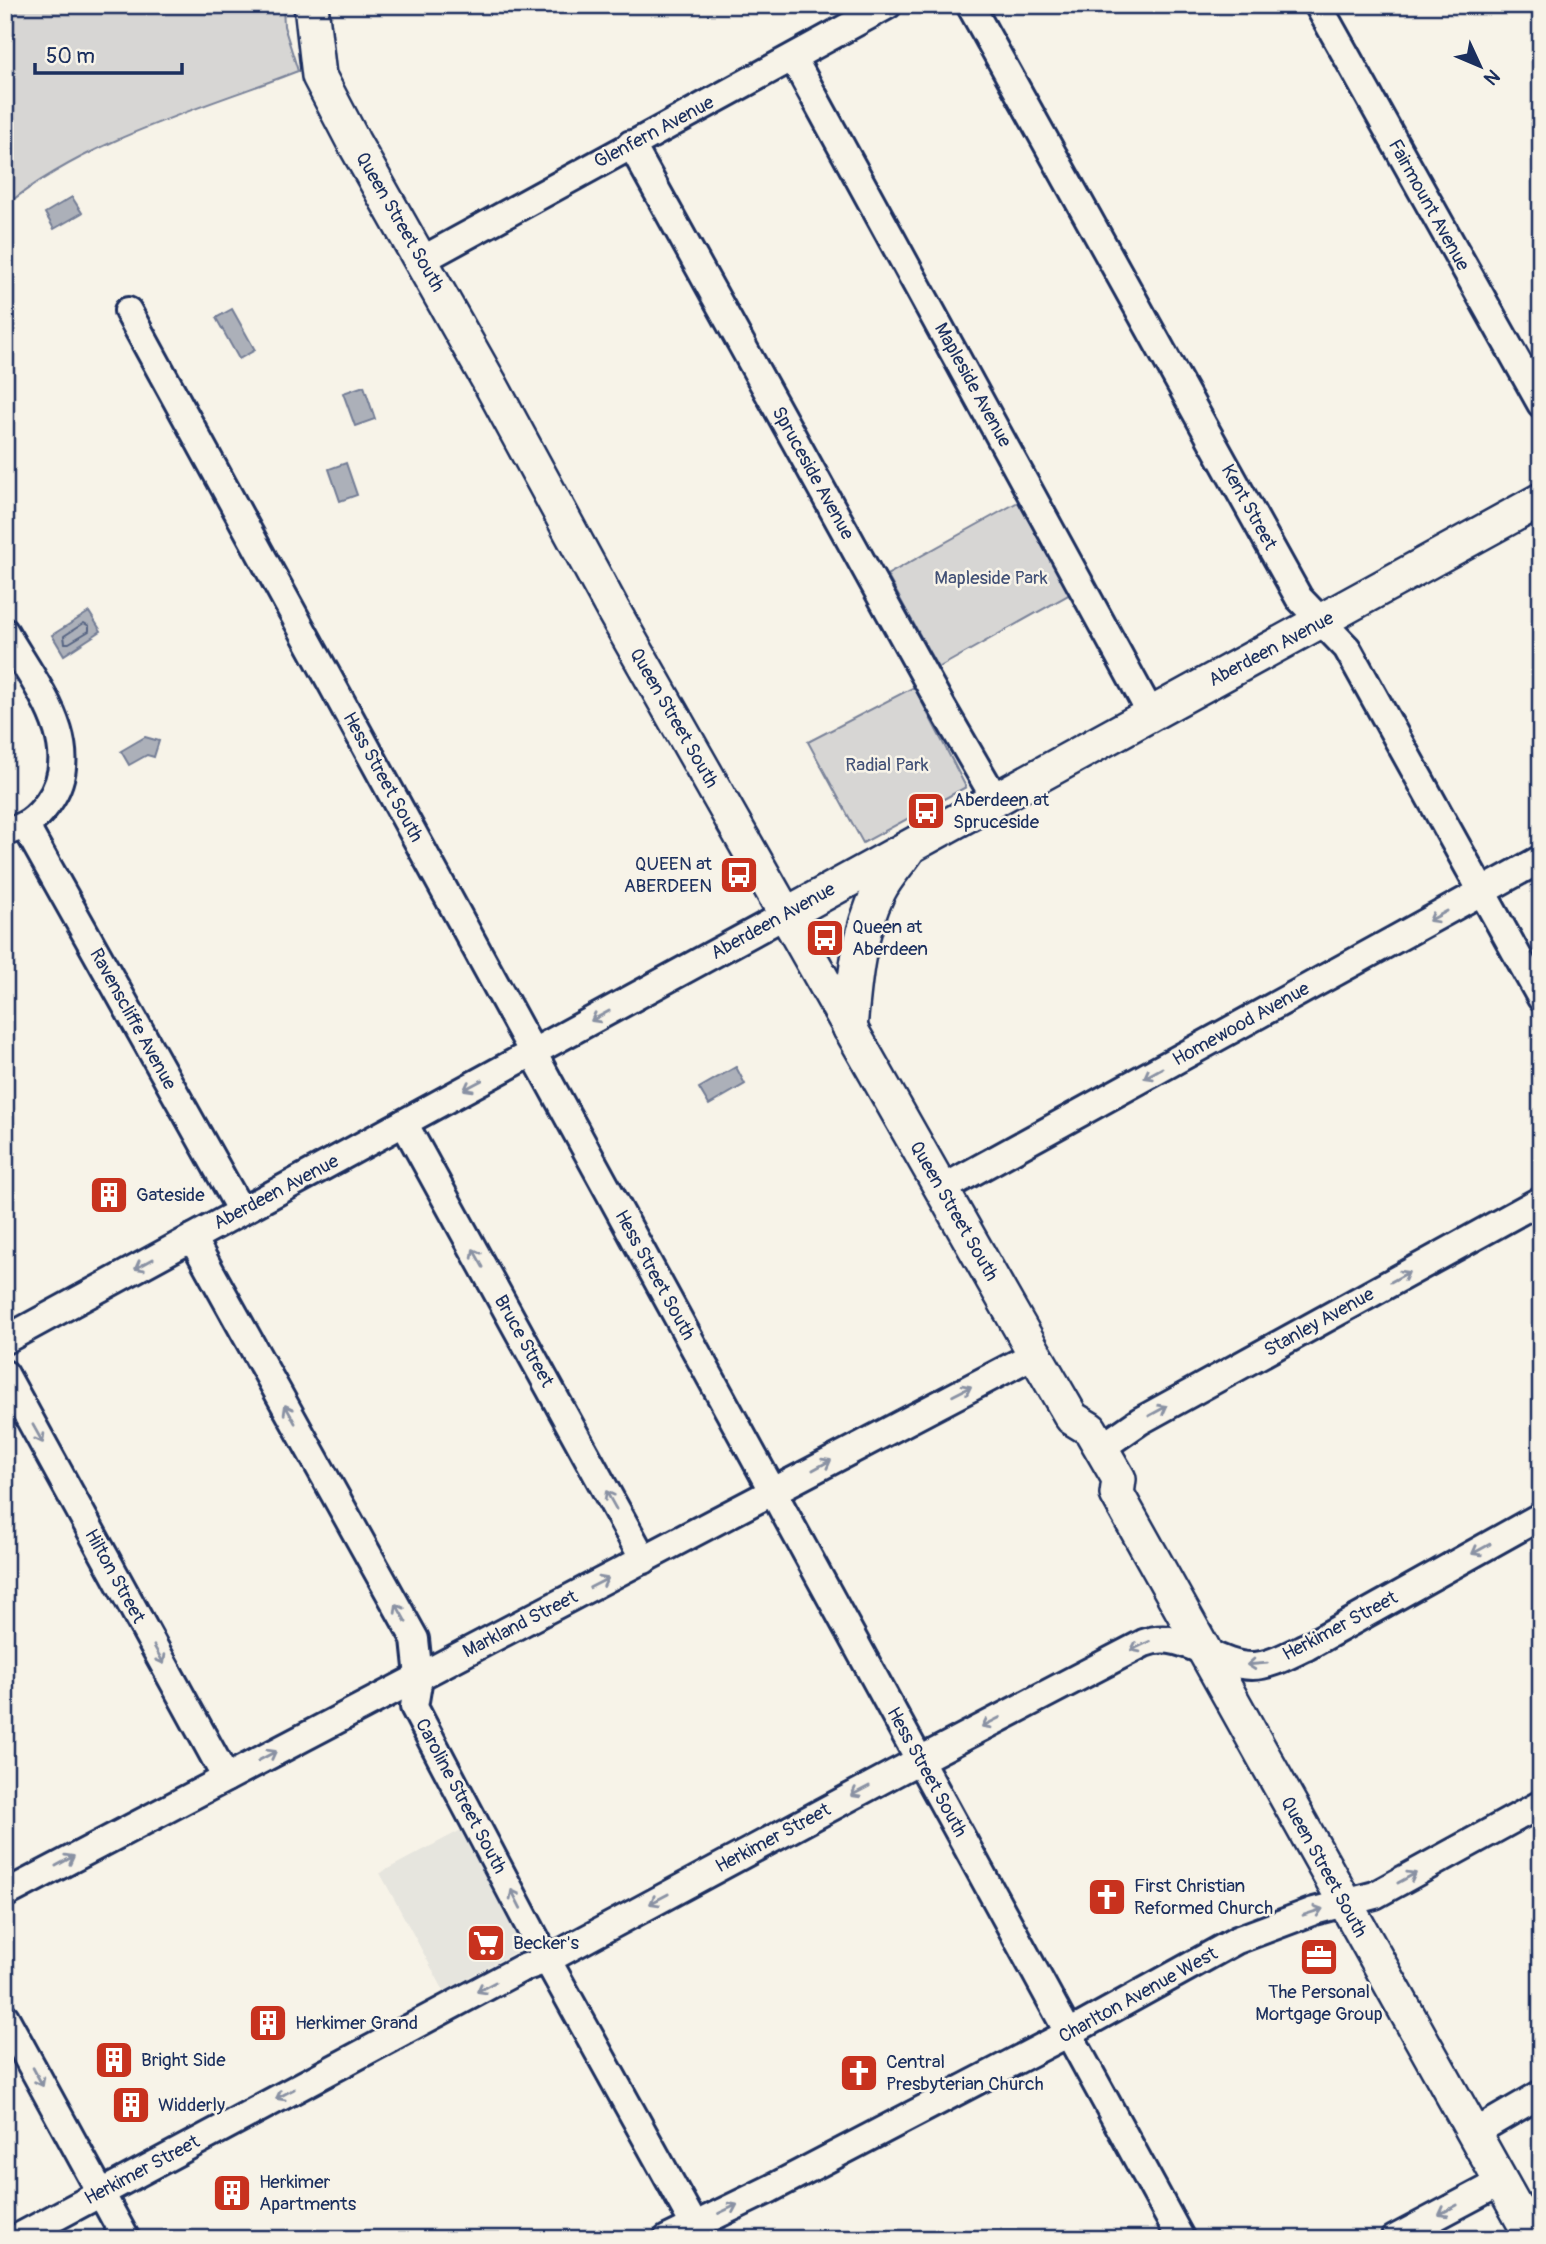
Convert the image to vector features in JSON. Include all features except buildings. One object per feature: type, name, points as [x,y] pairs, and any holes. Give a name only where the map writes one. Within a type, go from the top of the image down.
[{"type":"main road","name":"Queen Street South","points":[[311,5],[319,76],[613,610],[1035,1354],[1072,1418],[1090,1429],[1119,1479],[1116,1494],[1533,2239]]},
{"type":"main road","name":"Aberdeen Avenue","points":[[785,915],[1541,500]]},
{"type":"main road","points":[[850,1029],[854,980],[871,914],[879,891],[913,844]]},
{"type":"main road","name":"Queen Street South","points":[[1072,1418],[1070,1437],[1101,1490],[1116,1494]]},
{"type":"street","name":"Glenfern Avenue","points":[[422,260],[888,5]]},
{"type":"street","name":"Kent Street","points":[[970,5],[1299,598],[1347,648],[1541,998]]},
{"type":"street","name":"Fairmount Avenue","points":[[1318,5],[1541,404]]},
{"type":"street","name":"Mapleside Avenue","points":[[793,58],[1151,714]]},
{"type":"street","name":"Spruceside Avenue","points":[[631,144],[996,800]]},
{"type":"street","name":"Hess Street South","points":[[128,311],[1181,2239]]},
{"type":"street","name":"Ravenscliffe Avenue","points":[[5,632],[57,724],[63,742],[62,774],[56,792],[16,830],[241,1211]]},
{"type":"street","name":"Homewood Avenue","points":[[942,1189],[1541,859]]},
{"type":"street","name":"Aberdeen Avenue","points":[[5,1340],[785,915]]},
{"type":"street","name":"Bruce Street","points":[[404,1123],[644,1560]]},
{"type":"street","name":"Stanley Avenue","points":[[1101,1448],[1140,1421],[1541,1200]]},
{"type":"street","name":"Caroline Street South","points":[[192,1238],[415,1639],[419,1677],[414,1707],[547,1960],[698,2232]]},
{"type":"street","name":"Markland Street","points":[[5,1894],[1035,1354]]},
{"type":"street","name":"Hilton Street","points":[[5,1374],[226,1778]]},
{"type":"street","name":"Herkimer Street","points":[[15,2239],[508,1975],[547,1960],[920,1759],[1155,1639],[1166,1638],[1253,1666],[1268,1662],[1308,1646],[1541,1516]]},
{"type":"street","name":"Charlton Avenue West","points":[[667,2239],[698,2232],[770,2189],[1069,2034],[1237,1940],[1375,1895],[1541,1804]]},
{"type":"street","points":[[5,2017],[125,2239]]},
{"type":"street","points":[[1474,2133],[1541,2094]]},
{"type":"street","points":[[1394,2239],[1501,2182]]},
{"type":"shaded area","points":[[461,1830],[526,1946],[444,1991],[380,1873]]},
{"type":"green space","points":[[5,5],[283,5],[284,26],[298,71],[108,144],[37,183],[5,206]]},
{"type":"green space","name":"Mapleside Park","points":[[1018,502],[1070,594],[938,668],[887,575]]},
{"type":"green space","name":"Radial Park","points":[[914,687],[966,787],[863,843],[808,742]]},
{"type":"water","points":[[72,197],[82,213],[54,229],[45,213]]},
{"type":"water","points":[[232,309],[255,350],[239,359],[216,318]]},
{"type":"water","points":[[364,386],[375,419],[355,426],[343,393]]},
{"type":"water","points":[[346,463],[357,495],[340,501],[329,469]]},
{"type":"water","points":[[89,612],[101,631],[64,655],[52,635]]},
{"type":"water","points":[[145,737],[159,741],[154,757],[147,755],[129,765],[121,751]]},
{"type":"water","points":[[736,1067],[745,1084],[709,1105],[699,1088]]},
{"type":"place","name":"Aberdeen at Spruceside","points":[[926,811]]},
{"type":"place","name":"QUEEN at ABERDEEN","points":[[739,875]]},
{"type":"place","name":"Queen at Aberdeen","points":[[825,938]]},
{"type":"place","name":"Gateside","points":[[109,1195]]},
{"type":"place","name":"First Christian Reformed Church","points":[[1107,1897]]},
{"type":"place","name":"Becker's","points":[[486,1943]]},
{"type":"place","name":"The Personal Mortgage Group","points":[[1319,1957]]},
{"type":"place","name":"Herkimer Grand","points":[[268,2023]]},
{"type":"place","name":"Bright Side","points":[[114,2060]]},
{"type":"place","name":"Central Presbyterian Church","points":[[859,2073]]},
{"type":"place","name":"Widderly","points":[[131,2105]]},
{"type":"place","name":"Herkimer Apartments","points":[[232,2193]]}]
